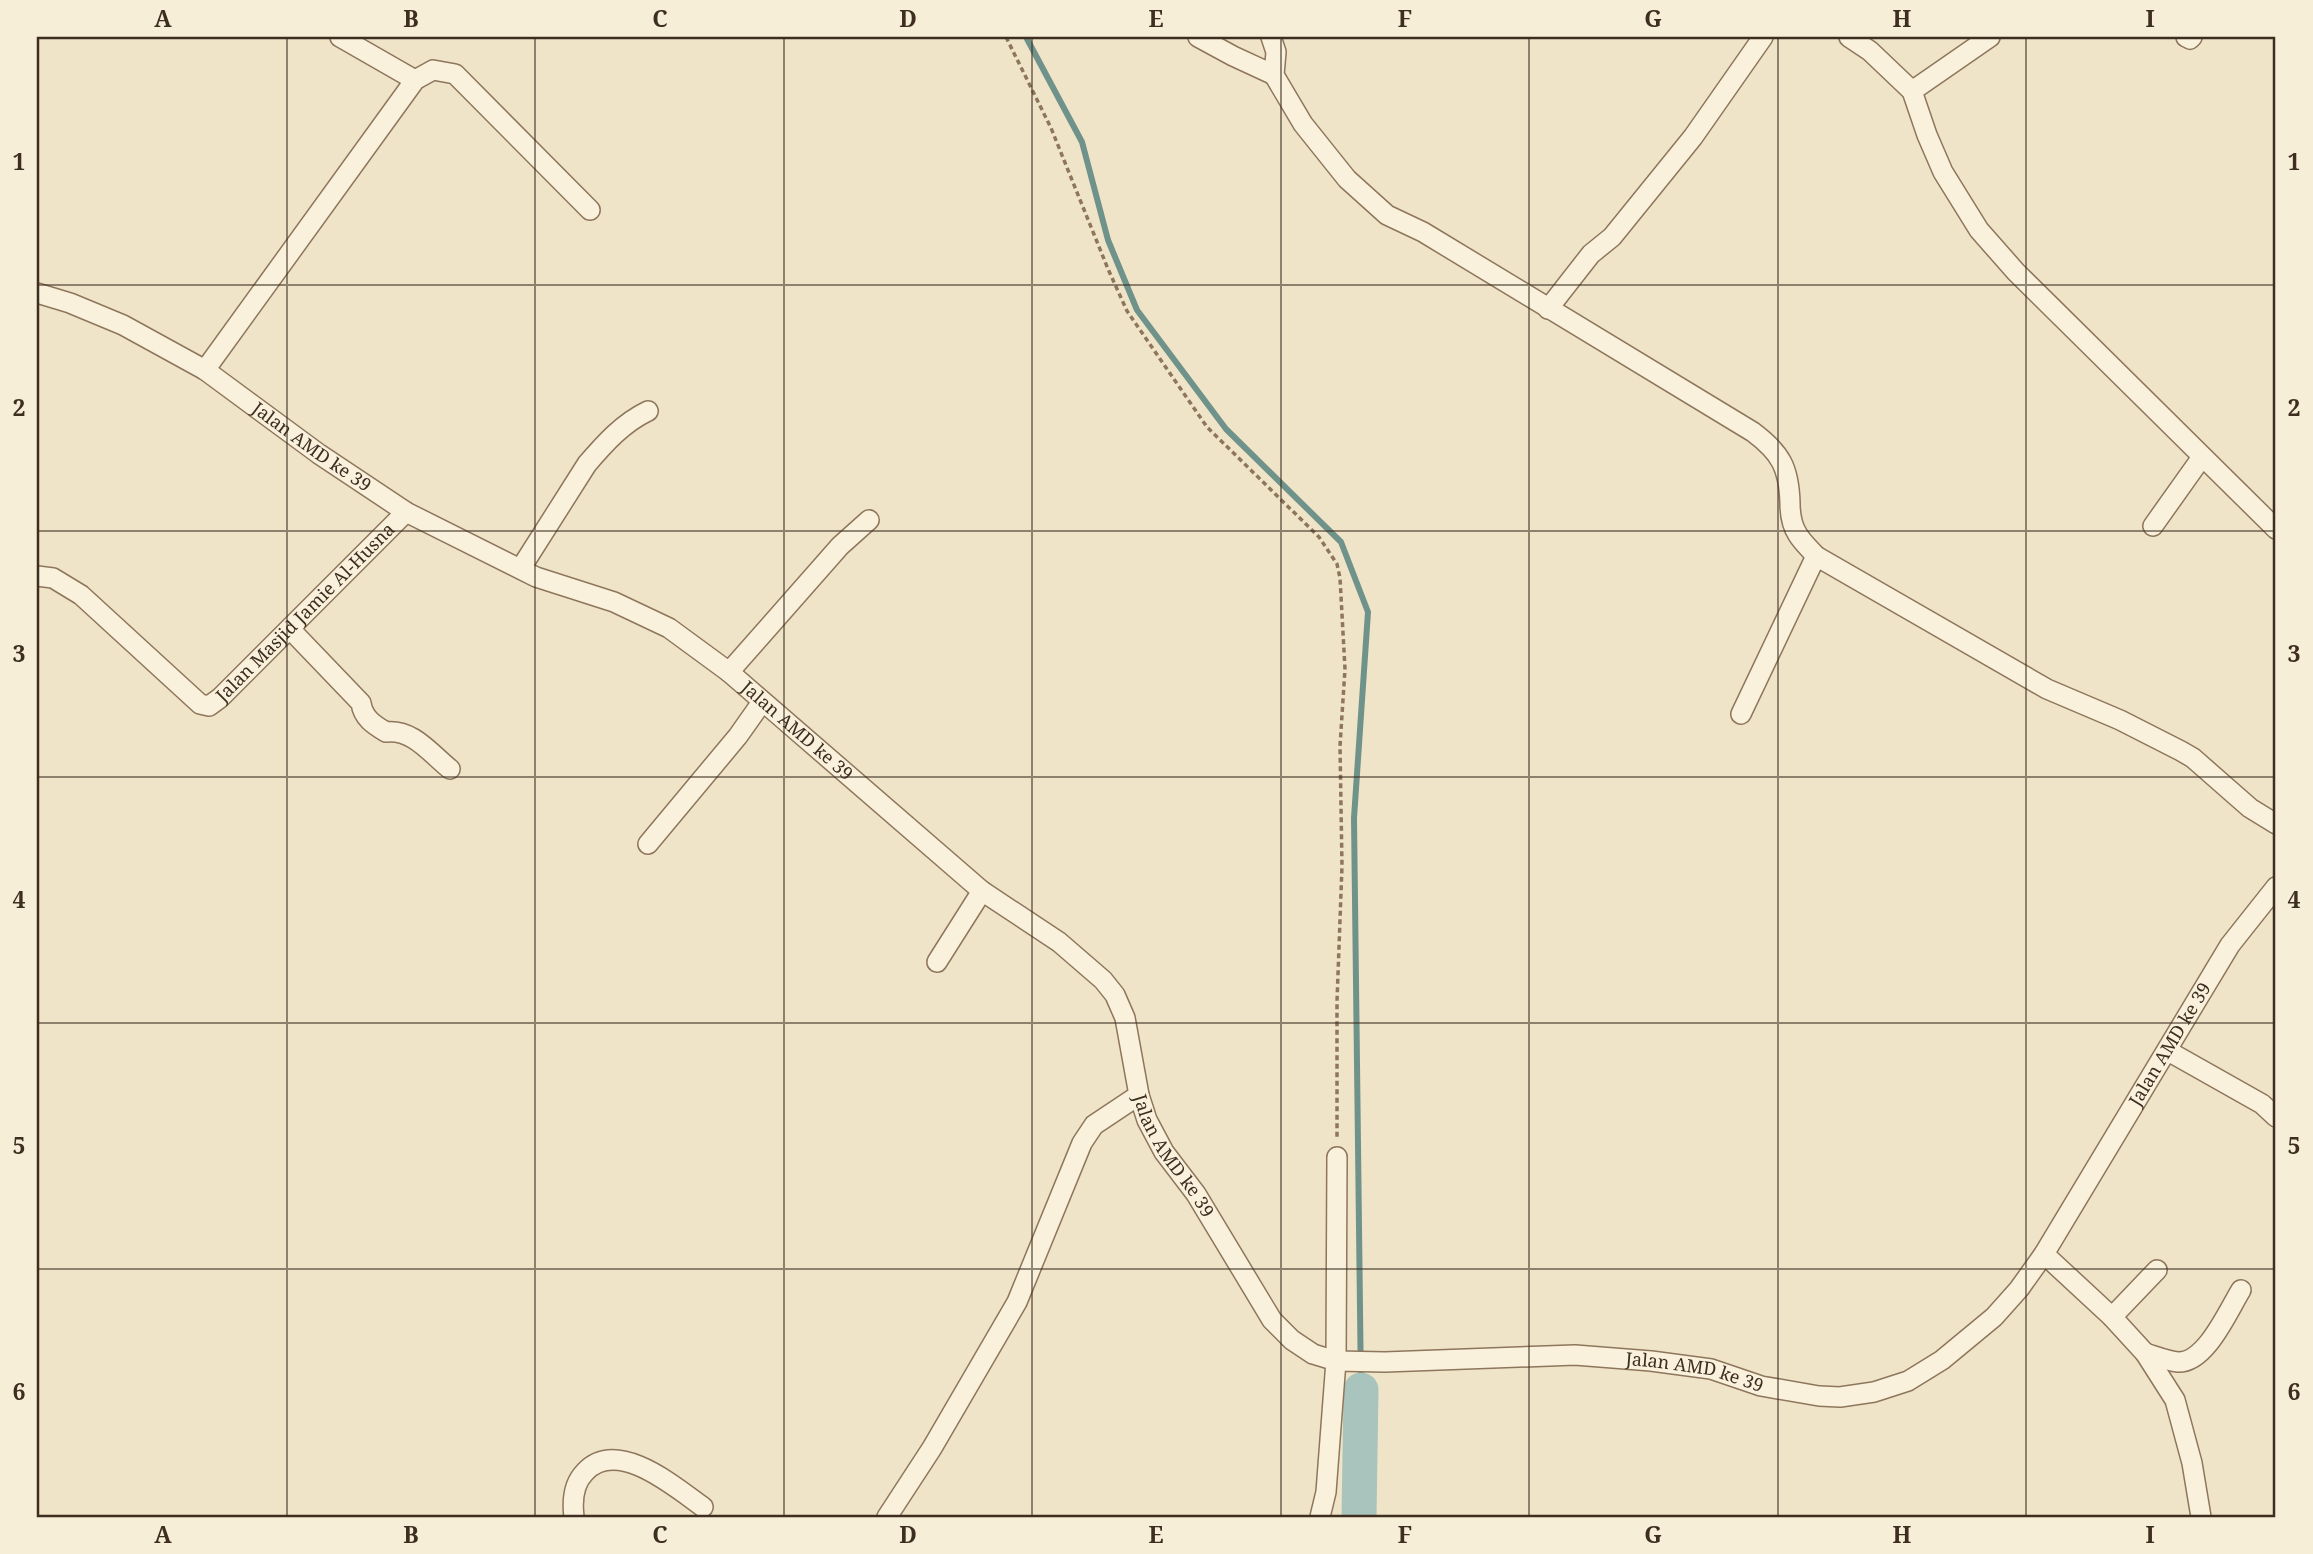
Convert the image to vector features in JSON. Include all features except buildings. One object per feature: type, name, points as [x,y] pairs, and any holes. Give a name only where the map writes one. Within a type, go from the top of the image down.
[{"type":"street","points":[[340,37],[415,80]]},
{"type":"street","points":[[1198,37],[1274,75],[1310,133],[1347,179],[1387,215],[1423,232],[1753,432],[1770,445],[1782,460],[1789,484],[1790,512],[1797,534],[1816,556],[1909,612],[2047,689],[2120,720],[2181,751],[2193,758],[2250,808],[2276,824]]},
{"type":"street","points":[[1271,37],[1276,52],[1274,75]]},
{"type":"street","points":[[1548,309],[1591,254],[1612,236],[1693,137],[1763,37]]},
{"type":"street","points":[[1849,37],[1912,90],[1942,172],[1979,230],[2016,272],[2276,529]]},
{"type":"street","points":[[1912,90],[1990,37]]},
{"type":"street","points":[[2186,37],[2190,40],[2192,37]]},
{"type":"street","points":[[205,370],[415,80],[433,70],[455,74],[590,210]]},
{"type":"street","name":"Jalan AMD ke 39","points":[[37,293],[70,303],[123,325],[205,370],[319,454],[407,512],[536,577],[614,602],[669,628],[729,672],[982,891],[1059,942],[1103,980],[1115,995],[1125,1018],[1139,1095],[1147,1120],[1164,1152],[1196,1194],[1272,1320],[1292,1340],[1312,1354],[1336,1361],[1385,1362],[1575,1355],[1711,1369],[1761,1386],[1840,1397],[1874,1392],[1908,1381],[1942,1360],[1978,1332],[2019,1289],[2044,1254],[2230,945],[2276,887]]},
{"type":"street","points":[[521,568],[593,457],[631,420],[648,411]]},
{"type":"street","points":[[2153,526],[2202,457]]},
{"type":"street","name":"Jalan Masjid Jamie Al-Husna","points":[[37,576],[53,578],[81,595],[200,704],[209,706],[407,512]]},
{"type":"street","points":[[729,672],[841,546],[869,520]]},
{"type":"street","points":[[1741,714],[1816,556]]},
{"type":"street","points":[[290,629],[361,703],[362,714],[386,732],[398,731],[416,739],[450,769]]},
{"type":"street","points":[[649,844],[738,736],[762,702]]},
{"type":"street","points":[[937,962],[982,891]]},
{"type":"street","points":[[2168,1051],[2262,1104],[2276,1117]]},
{"type":"street","points":[[887,1517],[932,1448],[1017,1302],[1082,1143],[1094,1125],[1139,1095]]},
{"type":"street","points":[[1320,1517],[1325,1492],[1336,1361],[1337,1157]]},
{"type":"street","points":[[2044,1254],[2112,1317],[2145,1353],[2175,1400],[2192,1463],[2201,1517]]},
{"type":"street","points":[[2112,1317],[2157,1270]]},
{"type":"street","points":[[2145,1353],[2178,1362],[2196,1358],[2208,1345],[2241,1290]]},
{"type":"street","points":[[574,1517],[573,1498],[578,1480],[587,1469],[601,1461],[620,1460],[648,1470],[706,1514]]},
{"type":"path","points":[[1006,37],[1051,128],[1127,311],[1207,427],[1304,520],[1337,564],[1345,669],[1340,746],[1342,866],[1337,1001],[1337,1157]]},
{"type":"waterway","points":[[1026,37],[1082,142],[1108,240],[1137,310],[1226,429],[1341,542],[1368,612],[1354,818],[1361,1390]]},
{"type":"waterway","points":[[1359,1517],[1361,1390]]}]
